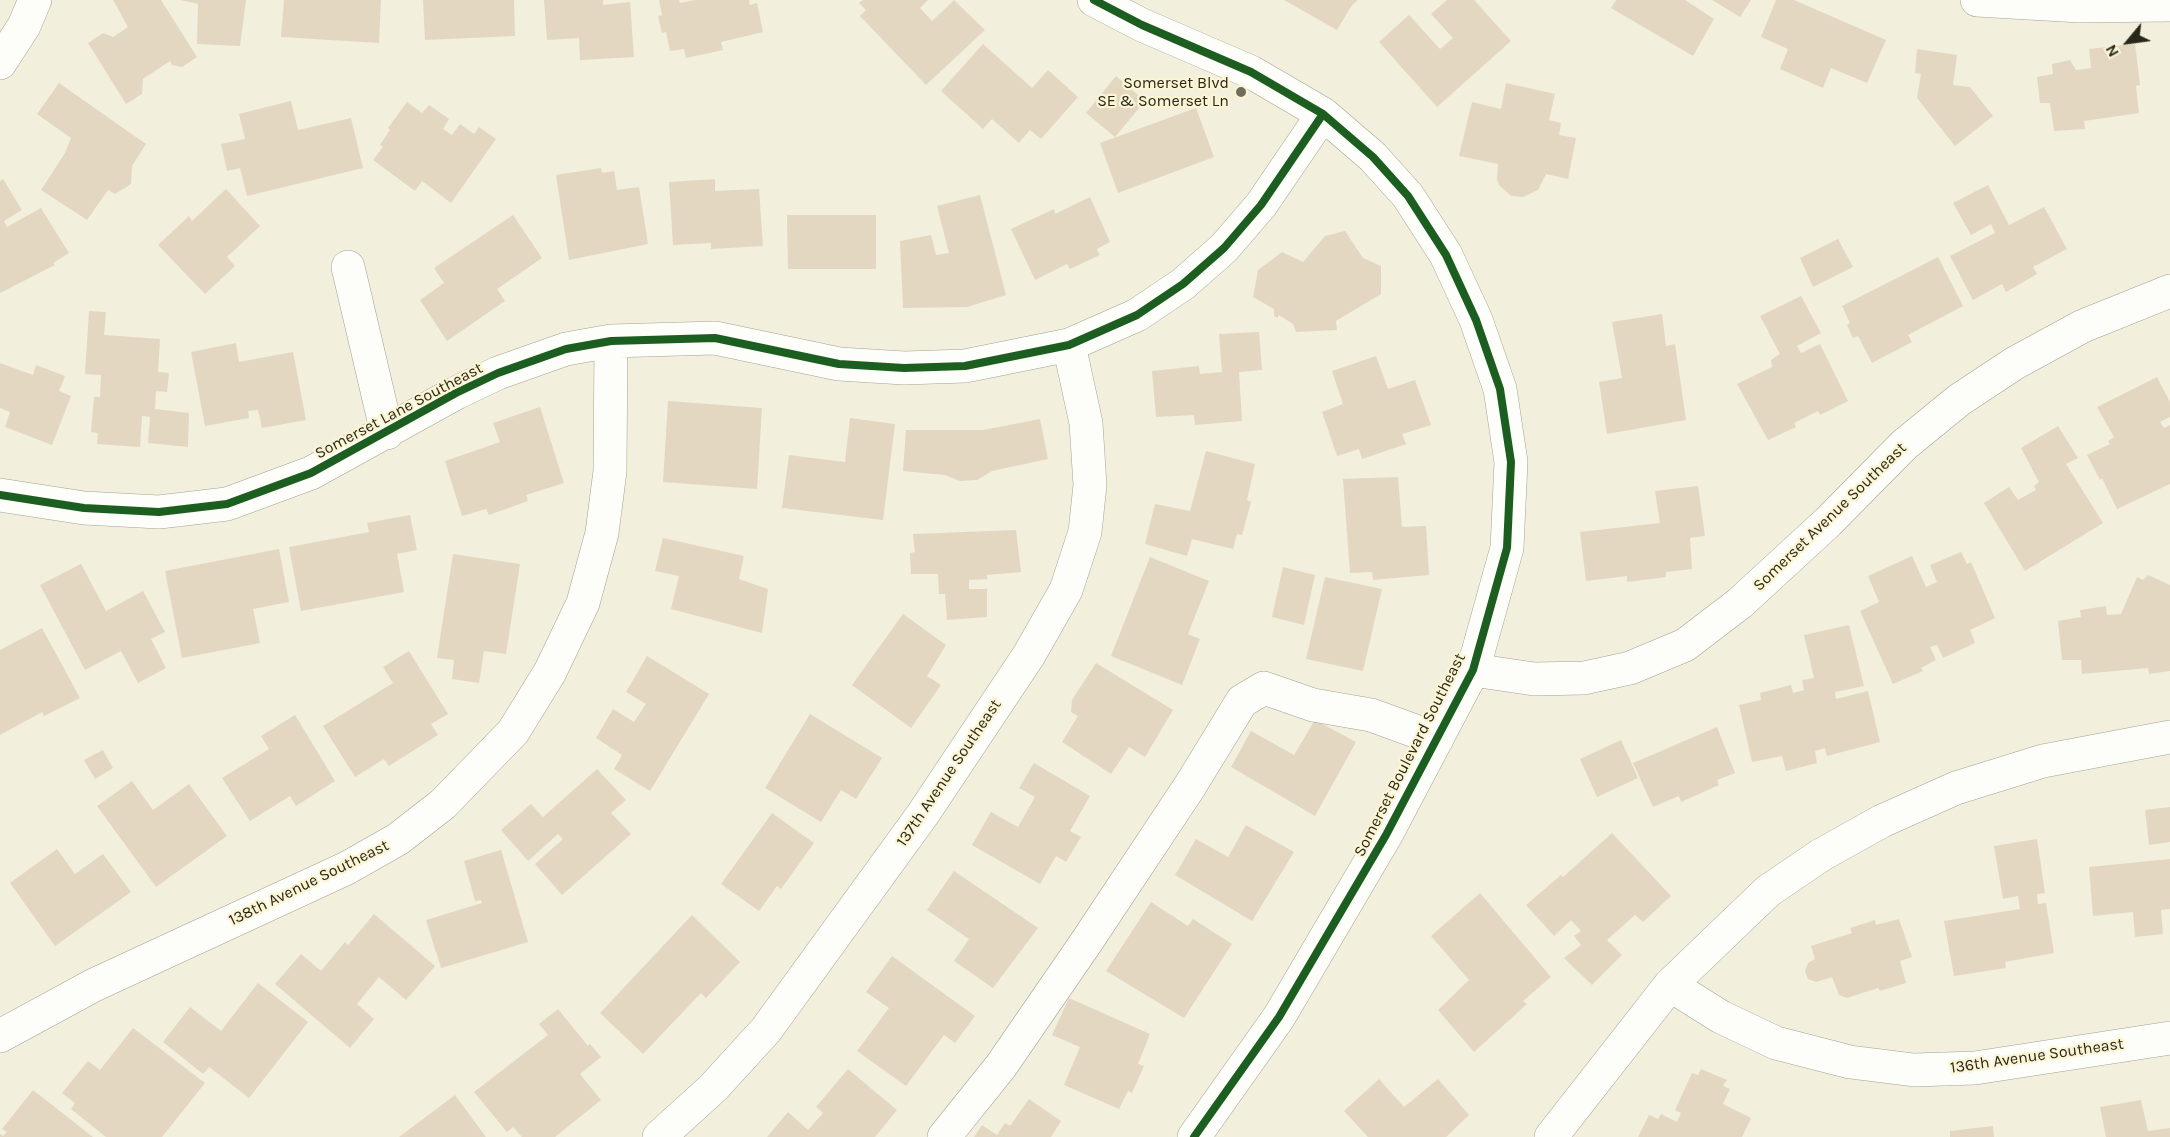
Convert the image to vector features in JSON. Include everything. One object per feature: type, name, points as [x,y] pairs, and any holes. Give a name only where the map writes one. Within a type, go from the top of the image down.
[{"type":"street","points":[[0,63],[24,26],[34,0]]},
{"type":"street","name":"Somerset Boulevard Southeast","points":[[1094,0],[1142,25],[1251,72],[1323,114],[1373,157],[1408,196],[1446,255],[1476,320],[1500,389],[1511,462],[1507,548],[1473,670],[1386,836],[1279,1017],[1194,1137]]},
{"type":"street","points":[[1977,0],[2080,6],[2169,5]]},
{"type":"street","name":"Somerset Lane Southeast","points":[[0,495],[84,508],[159,512],[227,504],[311,473],[498,372],[566,349],[611,341],[715,338],[839,364],[904,368],[965,366],[1069,345],[1137,315],[1183,284],[1224,248],[1261,205],[1323,114]]},
{"type":"street","points":[[348,267],[387,433]]},
{"type":"street","name":"Somerset Avenue Southeast","points":[[1473,670],[1534,680],[1584,678],[1630,668],[1684,645],[1740,603],[1828,522],[1904,445],[1959,400],[2015,363],[2083,326],[2170,291]]},
{"type":"street","name":"138th Avenue Southeast","points":[[0,1036],[94,985],[347,868],[398,839],[443,804],[513,732],[550,672],[582,603],[602,532],[610,471],[611,341]]},
{"type":"street","name":"137th Avenue Southeast","points":[[659,1137],[713,1088],[766,1030],[923,814],[1029,655],[1066,590],[1085,532],[1090,485],[1086,423],[1069,345]]},
{"type":"street","points":[[944,1137],[1001,1066],[1085,944],[1190,786],[1242,701],[1264,688],[1313,705],[1371,715],[1437,739]]},
{"type":"street","points":[[1551,1137],[1670,985],[1768,891],[1821,855],[1882,821],[1956,788],[2043,761],[2170,737]]},
{"type":"street","name":"136th Avenue Southeast","points":[[1670,985],[1721,1017],[1776,1043],[1850,1062],[1914,1070],[1975,1068],[2170,1038]]},
{"type":"building","points":[[113,0],[161,0],[197,57],[182,67],[172,65],[170,61],[143,79],[142,94],[126,104],[88,43],[103,33],[113,37],[128,27]]},
{"type":"building","points":[[180,0],[246,0],[240,46],[197,44],[198,4]]},
{"type":"building","points":[[284,0],[381,0],[379,43],[281,37]]},
{"type":"building","points":[[423,0],[514,0],[515,36],[425,40]]},
{"type":"building","points":[[544,0],[603,0],[603,5],[630,2],[634,57],[580,60],[579,38],[547,40]]},
{"type":"building","points":[[659,0],[679,0],[680,3],[695,0],[749,0],[750,5],[757,3],[763,32],[721,42],[723,50],[686,58],[684,49],[670,51],[666,32],[662,33],[658,16],[662,15]]},
{"type":"building","points":[[863,0],[928,0],[920,8],[932,21],[954,0],[985,30],[926,85],[860,16],[866,10],[859,3]]},
{"type":"building","points":[[1284,0],[1358,0],[1352,5],[1337,30]]},
{"type":"building","points":[[1447,0],[1474,0],[1511,41],[1437,107],[1379,42],[1409,15],[1440,49],[1453,38],[1431,14]]},
{"type":"building","points":[[1616,0],[1685,0],[1714,19],[1693,56],[1611,8]]},
{"type":"building","points":[[1712,0],[1751,0],[1740,17]]},
{"type":"building","points":[[1776,0],[1794,0],[1886,40],[1867,83],[1831,68],[1823,88],[1780,69],[1788,49],[1761,37]]},
{"type":"building","points":[[983,44],[1032,88],[1048,70],[1078,97],[1041,139],[1030,130],[1019,143],[992,119],[983,129],[941,91]]},
{"type":"building","points":[[2135,44],[2140,85],[2136,86],[2139,113],[2084,121],[2085,129],[2054,131],[2050,103],[2040,103],[2037,77],[2053,74],[2052,64],[2070,60],[2076,70],[2091,68],[2089,49]]},
{"type":"building","points":[[1917,49],[1957,55],[1953,85],[1970,87],[1993,116],[1955,146],[1917,98],[1921,74],[1915,73]]},
{"type":"building","points":[[1116,76],[1145,101],[1115,137],[1086,113]]},
{"type":"building","points":[[59,83],[146,144],[132,166],[131,184],[115,194],[108,190],[87,220],[41,190],[65,153],[71,138],[37,114]]},
{"type":"building","points":[[1506,83],[1555,94],[1549,120],[1561,123],[1559,135],[1576,138],[1568,179],[1546,174],[1538,190],[1523,197],[1511,196],[1499,185],[1498,164],[1459,156],[1472,102],[1501,109]]},
{"type":"building","points":[[291,101],[298,130],[351,118],[363,168],[247,196],[240,168],[227,171],[221,144],[245,139],[239,114]]},
{"type":"building","points":[[407,102],[422,113],[429,105],[449,119],[443,129],[452,135],[460,124],[474,134],[479,127],[496,139],[451,203],[422,181],[415,191],[373,160],[383,147],[380,145],[390,130],[388,128]]},
{"type":"building","points":[[1196,108],[1214,157],[1118,193],[1100,143]]},
{"type":"building","points":[[601,168],[602,173],[614,171],[617,190],[639,187],[648,244],[569,260],[556,175]]},
{"type":"building","points":[[3,179],[22,210],[4,221],[7,227],[41,208],[69,253],[53,263],[55,265],[0,293],[0,181]]},
{"type":"building","points":[[715,179],[715,191],[759,189],[763,246],[711,249],[711,243],[673,245],[669,182]]},
{"type":"building","points":[[1988,185],[2009,225],[2044,207],[2067,249],[2033,267],[2037,274],[2006,292],[2002,284],[1973,300],[1950,256],[1995,233],[1991,224],[1971,235],[1953,203]]},
{"type":"building","points":[[226,189],[260,226],[227,257],[235,266],[205,294],[158,245],[189,216],[192,221]]},
{"type":"building","points":[[980,195],[1006,295],[967,307],[903,308],[900,241],[931,235],[936,255],[949,253],[937,206]]},
{"type":"building","points":[[1090,197],[1110,242],[1097,249],[1100,255],[1070,269],[1067,264],[1035,280],[1011,229],[1054,209],[1055,214]]},
{"type":"building","points":[[513,215],[542,258],[497,289],[505,301],[447,341],[420,300],[444,283],[434,268]]},
{"type":"building","points":[[787,215],[876,215],[876,269],[788,269]]},
{"type":"building","points":[[1345,231],[1363,258],[1381,266],[1381,294],[1336,321],[1337,330],[1296,332],[1293,324],[1279,315],[1277,318],[1274,316],[1274,309],[1253,297],[1258,270],[1282,252],[1303,262],[1325,236]]},
{"type":"building","points":[[1838,239],[1853,267],[1813,287],[1800,258]]},
{"type":"building","points":[[1938,257],[1963,306],[1908,335],[1912,342],[1872,363],[1858,336],[1853,338],[1847,325],[1850,323],[1842,306]]},
{"type":"building","points":[[1801,296],[1821,333],[1797,346],[1801,353],[1820,344],[1848,401],[1820,415],[1818,411],[1794,423],[1796,427],[1768,440],[1737,384],[1772,367],[1771,360],[1780,354],[1760,316]]},
{"type":"building","points":[[89,311],[106,312],[104,335],[160,339],[158,372],[169,373],[167,392],[156,391],[155,409],[189,413],[188,447],[148,443],[150,417],[142,416],[140,447],[97,444],[98,433],[91,432],[94,397],[100,397],[101,375],[85,374]]},
{"type":"building","points":[[1662,314],[1666,346],[1675,344],[1686,420],[1607,434],[1599,382],[1622,378],[1612,322]]},
{"type":"building","points":[[1259,332],[1262,370],[1239,372],[1242,421],[1195,425],[1194,415],[1156,417],[1152,371],[1199,366],[1200,374],[1222,372],[1219,334]]},
{"type":"building","points":[[236,343],[239,362],[293,352],[306,420],[262,428],[258,410],[248,411],[249,418],[205,426],[191,352]]},
{"type":"building","points":[[1376,356],[1388,389],[1415,380],[1431,425],[1402,434],[1406,444],[1362,459],[1359,449],[1337,456],[1322,412],[1343,404],[1332,371]]},
{"type":"building","points":[[0,363],[33,375],[36,365],[65,376],[59,391],[71,396],[52,445],[5,427],[10,412],[0,408]]},
{"type":"building","points":[[2157,377],[2170,402],[2170,417],[2160,422],[2164,428],[2170,425],[2170,484],[2117,509],[2102,478],[2100,480],[2087,455],[2110,444],[2108,441],[2114,437],[2097,407]]},
{"type":"building","points":[[668,401],[762,408],[757,489],[663,482]]},
{"type":"building","points":[[540,407],[564,483],[526,495],[528,501],[489,515],[486,509],[462,516],[445,461],[500,442],[493,423]]},
{"type":"building","points":[[850,418],[895,424],[883,520],[782,508],[789,455],[845,462]]},
{"type":"building","points":[[1040,419],[1048,459],[992,471],[977,480],[960,481],[945,475],[903,471],[906,430],[983,430]]},
{"type":"building","points":[[2058,426],[2078,458],[2066,464],[2103,523],[2025,571],[1984,503],[2009,487],[2018,500],[2036,490],[2034,486],[2039,482],[2021,448]]},
{"type":"building","points":[[1206,451],[1255,464],[1247,500],[1251,502],[1242,535],[1237,534],[1233,549],[1192,539],[1187,556],[1145,544],[1155,504],[1190,511]]},
{"type":"building","points":[[1398,477],[1402,527],[1426,526],[1429,575],[1373,580],[1372,572],[1350,573],[1343,479]]},
{"type":"building","points":[[1698,486],[1705,536],[1690,538],[1692,569],[1666,572],[1666,577],[1627,582],[1627,576],[1586,581],[1580,532],[1660,523],[1655,491]]},
{"type":"building","points":[[410,515],[417,550],[397,554],[404,592],[301,611],[289,547],[369,532],[367,523]]},
{"type":"building","points":[[1016,530],[1021,572],[987,575],[987,579],[969,580],[969,589],[987,589],[987,617],[947,620],[945,594],[939,594],[938,574],[911,574],[910,553],[915,552],[913,534]]},
{"type":"building","points":[[663,538],[744,556],[739,579],[768,589],[762,633],[671,609],[679,576],[655,571]]},
{"type":"building","points":[[279,549],[289,602],[253,609],[260,643],[182,658],[165,571]]},
{"type":"building","points":[[1961,552],[1967,564],[1971,562],[1995,618],[1970,630],[1975,643],[1943,658],[1937,645],[1930,647],[1936,660],[1921,668],[1923,671],[1893,684],[1860,611],[1879,602],[1868,576],[1912,556],[1926,587],[1937,582],[1930,565]]},
{"type":"building","points":[[453,554],[520,564],[506,654],[484,651],[479,683],[452,679],[454,660],[437,658]]},
{"type":"building","points":[[1150,557],[1209,581],[1188,634],[1200,639],[1182,685],[1111,656]]},
{"type":"building","points":[[81,564],[106,611],[143,591],[165,632],[151,639],[166,668],[138,683],[121,651],[85,670],[40,585]]},
{"type":"building","points":[[1283,567],[1315,575],[1304,625],[1272,617]]},
{"type":"building","points":[[2148,575],[2170,585],[2170,671],[2149,674],[2148,668],[2082,674],[2081,660],[2062,660],[2058,621],[2081,617],[2080,610],[2106,606],[2107,615],[2121,614],[2137,577],[2143,580]]},
{"type":"building","points":[[1325,577],[1382,589],[1363,671],[1306,659]]},
{"type":"building","points":[[903,614],[946,645],[927,676],[941,685],[911,728],[852,685]]},
{"type":"building","points":[[1849,625],[1864,686],[1835,692],[1836,699],[1868,691],[1880,742],[1827,756],[1825,748],[1815,751],[1817,763],[1786,771],[1782,756],[1752,762],[1739,705],[1761,700],[1760,693],[1791,685],[1793,693],[1804,690],[1802,680],[1814,678],[1804,635]]},
{"type":"building","points":[[42,628],[80,698],[44,716],[42,712],[0,735],[0,650]]},
{"type":"building","points":[[409,651],[448,714],[431,724],[438,735],[389,766],[384,759],[355,777],[323,726],[393,683],[383,667]]},
{"type":"building","points":[[647,656],[709,694],[650,791],[614,769],[622,755],[596,738],[613,709],[634,722],[646,704],[626,692]]},
{"type":"building","points":[[1096,663],[1173,710],[1145,757],[1129,747],[1111,774],[1062,742],[1078,716],[1071,712],[1072,700]]},
{"type":"building","points":[[810,714],[882,758],[856,799],[841,790],[821,822],[765,788]]},
{"type":"building","points":[[295,715],[335,781],[296,806],[290,796],[250,821],[222,778],[269,749],[261,736]]},
{"type":"building","points":[[1315,720],[1356,742],[1315,816],[1231,767],[1251,731],[1294,755]]},
{"type":"building","points":[[1717,727],[1735,773],[1717,780],[1719,785],[1681,802],[1679,796],[1653,807],[1633,763]]},
{"type":"building","points":[[1621,740],[1638,778],[1597,797],[1580,759]]},
{"type":"building","points":[[103,750],[113,768],[95,779],[84,760]]},
{"type":"building","points":[[1034,763],[1090,796],[1070,831],[1081,837],[1066,862],[1056,856],[1040,884],[972,845],[991,812],[1018,827],[1035,797],[1019,788]]},
{"type":"building","points":[[597,769],[626,800],[611,813],[631,834],[562,895],[535,864],[563,839],[558,834],[528,861],[501,830],[531,804],[543,817]]},
{"type":"building","points":[[132,781],[153,810],[189,784],[227,836],[156,887],[97,806]]},
{"type":"building","points":[[2170,807],[2170,842],[2149,845],[2145,810]]},
{"type":"building","points":[[772,813],[814,843],[781,889],[777,886],[759,911],[721,884]]},
{"type":"building","points":[[1246,825],[1294,852],[1252,921],[1175,875],[1196,839],[1228,857]]},
{"type":"building","points":[[1612,833],[1671,896],[1643,922],[1635,915],[1607,940],[1622,955],[1592,985],[1564,958],[1581,945],[1574,936],[1581,931],[1571,920],[1554,936],[1526,905],[1561,875],[1563,877]]},
{"type":"building","points":[[2037,839],[2045,893],[2037,894],[2038,904],[2046,903],[2054,953],[2005,962],[2006,968],[1954,976],[1944,921],[2020,909],[2018,896],[2003,899],[1994,846]]},
{"type":"building","points":[[57,849],[75,874],[103,854],[131,892],[55,946],[10,883]]},
{"type":"building","points":[[501,850],[528,942],[441,968],[426,920],[482,903],[481,900],[475,901],[464,861]]},
{"type":"building","points":[[2170,859],[2170,909],[2161,910],[2163,934],[2135,937],[2133,912],[2093,916],[2089,867]]},
{"type":"building","points":[[954,871],[1038,928],[993,988],[954,961],[969,939],[927,910]]},
{"type":"building","points":[[1480,893],[1551,977],[1523,1001],[1527,1004],[1474,1052],[1438,1010],[1469,980],[1431,936]]},
{"type":"building","points":[[1151,902],[1188,926],[1193,919],[1232,944],[1184,1018],[1106,971]]},
{"type":"building","points":[[374,914],[435,966],[406,1000],[379,977],[357,1004],[374,1019],[350,1048],[275,984],[301,954],[321,971],[345,942],[348,945]]},
{"type":"building","points":[[692,915],[740,962],[706,998],[701,993],[643,1054],[600,1013]]},
{"type":"building","points":[[1899,919],[1912,957],[1900,961],[1906,983],[1880,991],[1878,988],[1847,998],[1839,995],[1832,977],[1816,982],[1808,979],[1805,971],[1808,963],[1815,959],[1811,946],[1852,933],[1850,928],[1875,920],[1876,925]]},
{"type":"building","points":[[892,956],[975,1016],[955,1043],[944,1035],[906,1086],[857,1051],[889,1008],[866,992]]},
{"type":"building","points":[[258,983],[308,1022],[249,1098],[209,1067],[203,1074],[163,1042],[190,1007],[221,1031]]},
{"type":"building","points":[[1069,998],[1150,1034],[1138,1064],[1144,1066],[1132,1093],[1128,1091],[1119,1109],[1064,1085],[1080,1047],[1052,1035]]},
{"type":"building","points":[[558,1009],[588,1046],[590,1044],[601,1057],[580,1074],[601,1100],[555,1137],[522,1137],[513,1127],[507,1132],[474,1092],[548,1035],[539,1024]]},
{"type":"building","points":[[133,1028],[205,1083],[162,1137],[106,1137],[71,1109],[75,1103],[62,1093],[88,1061],[100,1070]]},
{"type":"building","points":[[848,1069],[897,1110],[875,1137],[767,1137],[788,1112],[808,1130],[823,1113],[816,1107]]},
{"type":"building","points":[[1701,1069],[1727,1080],[1723,1086],[1730,1089],[1723,1104],[1751,1118],[1742,1137],[1638,1137],[1649,1115],[1658,1119],[1661,1114],[1677,1122],[1681,1113],[1675,1110],[1692,1073],[1698,1075]]},
{"type":"building","points":[[1379,1079],[1404,1107],[1438,1079],[1469,1115],[1446,1137],[1368,1137],[1344,1111]]},
{"type":"building","points":[[33,1090],[93,1137],[0,1137],[0,1134],[3,1136],[7,1132],[2,1129]]},
{"type":"building","points":[[455,1095],[486,1137],[399,1137]]},
{"type":"building","points":[[1029,1099],[1061,1121],[1051,1137],[974,1137],[982,1125],[997,1135],[1005,1123],[1010,1126]]},
{"type":"building","points":[[2141,1100],[2148,1131],[2170,1128],[2170,1137],[2106,1137],[2100,1107]]},
{"type":"building","points":[[1993,1126],[1994,1137],[1950,1137],[1950,1131]]},
{"type":"cycle path","points":[[1094,0],[1142,25],[1251,72],[1323,114],[1373,157],[1408,196],[1446,255],[1476,320],[1500,389],[1511,462],[1507,548],[1473,670],[1386,835],[1279,1017],[1194,1137]]},
{"type":"cycle path","points":[[0,495],[84,508],[159,512],[227,504],[311,473],[456,393],[498,373],[566,349],[611,341],[715,338],[839,364],[904,368],[965,366],[1069,345],[1137,315],[1183,284],[1224,248],[1261,205],[1323,114]]},
{"type":"place","name":"Somerset Blvd SE & Somerset Ln","points":[[1241,92]]}]
